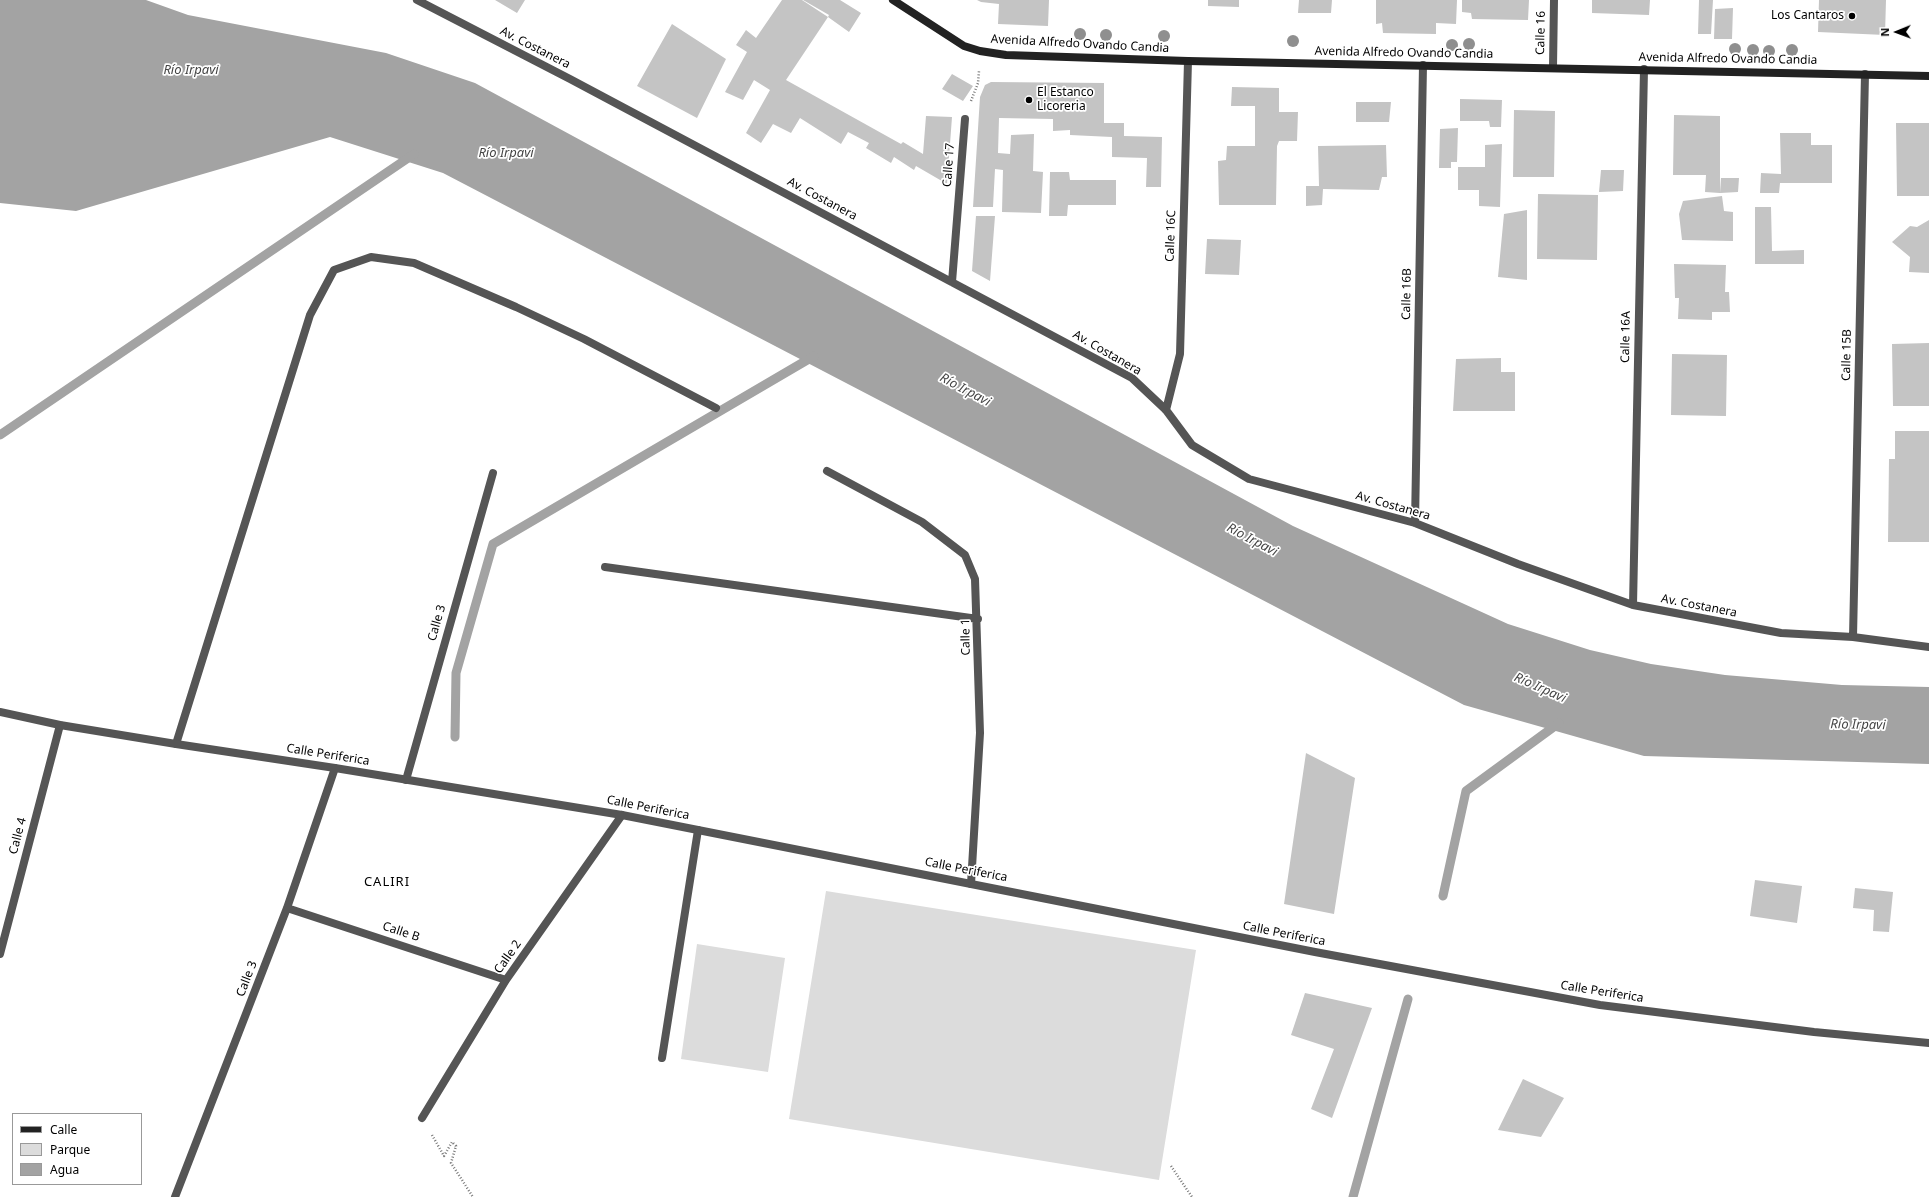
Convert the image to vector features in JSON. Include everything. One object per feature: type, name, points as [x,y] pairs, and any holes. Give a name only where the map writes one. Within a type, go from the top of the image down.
[{"type":"main road","name":"Avenida Alfredo Ovando Candia","points":[[893,0],[949,38],[964,46],[980,51],[1006,55],[1188,61],[1552,67],[1929,76]]},
{"type":"street","name":"Av. Costanera","points":[[417,0],[570,79],[1132,378],[1166,410],[1192,445],[1250,480],[1415,523],[1518,564],[1633,605],[1781,633],[1853,637],[1929,647]]},
{"type":"street","name":"Calle 16","points":[[1552,67],[1554,0]]},
{"type":"street","name":"Calle 16C","points":[[1166,410],[1180,354],[1188,61]]},
{"type":"street","name":"Calle 16B","points":[[1415,523],[1423,65]]},
{"type":"street","name":"Calle 16A","points":[[1633,605],[1644,69]]},
{"type":"street","name":"Calle 15B","points":[[1853,637],[1865,74]]},
{"type":"street","name":"Calle 17","points":[[952,282],[965,119]]},
{"type":"street","points":[[176,744],[310,315],[334,270],[371,257],[414,262],[584,339],[716,408]]},
{"type":"street","name":"Calle 1","points":[[827,471],[922,522],[965,555],[975,579],[978,619],[980,732],[971,884]]},
{"type":"street","name":"Calle 3","points":[[406,780],[493,473]]},
{"type":"street","points":[[605,567],[978,619]]},
{"type":"street","name":"Calle Periferica","points":[[0,712],[60,725],[622,815],[1323,954],[1600,1005],[1814,1032],[1929,1043]]},
{"type":"street","name":"Calle 4","points":[[0,950],[60,725]]},
{"type":"street","name":"Calle 3","points":[[174,1197],[287,908],[335,768]]},
{"type":"street","name":"Calle 2","points":[[422,1118],[506,980],[622,815]]},
{"type":"street","points":[[662,1058],[698,830]]},
{"type":"street","name":"Calle B","points":[[287,908],[506,980]]},
{"type":"path","points":[[965,119],[978,83],[980,51]]},
{"type":"path","points":[[422,1118],[444,1156],[452,1142],[456,1146],[451,1163],[473,1197]]},
{"type":"path","points":[[1171,1166],[1192,1197]]},
{"type":"green space","points":[[826,891],[1196,950],[1159,1180],[789,1119]]},
{"type":"green space","points":[[697,944],[785,958],[768,1072],[681,1059]]},
{"type":"water","name":"Río Irpavi","points":[[0,0],[146,0],[188,15],[386,53],[475,83],[1293,526],[1508,624],[1590,650],[1651,664],[1725,675],[1842,685],[1929,687],[1929,764],[1644,756],[1464,705],[443,173],[330,137],[76,211],[0,203]]},
{"type":"building","points":[[495,0],[525,0],[517,13]]},
{"type":"building","points":[[782,0],[802,0],[828,17],[786,80],[901,144],[903,142],[923,154],[926,116],[952,117],[947,184],[916,166],[914,170],[894,157],[891,163],[866,148],[869,143],[848,132],[841,144],[800,118],[791,133],[773,124],[761,143],[746,133],[770,90],[754,80],[743,100],[725,92],[747,52],[736,45],[746,30],[756,38]]},
{"type":"building","points":[[803,0],[840,0],[861,13],[849,32],[828,17],[829,15]]},
{"type":"building","points":[[977,0],[1049,0],[1048,26],[998,24],[999,4],[981,2]]},
{"type":"building","points":[[1208,0],[1239,0],[1239,7],[1208,6]]},
{"type":"building","points":[[1299,0],[1332,0],[1331,13],[1298,13]]},
{"type":"building","points":[[1376,0],[1457,0],[1456,24],[1436,23],[1436,34],[1383,33],[1382,23],[1376,24]]},
{"type":"building","points":[[1462,0],[1529,0],[1528,20],[1472,19],[1471,13],[1462,12]]},
{"type":"building","points":[[1592,0],[1650,0],[1649,15],[1592,13]]},
{"type":"building","points":[[1699,0],[1713,0],[1711,34],[1698,34]]},
{"type":"building","name":"Los Cantaros","points":[[1819,0],[1886,0],[1885,35],[1818,32]]},
{"type":"building","points":[[1733,8],[1732,39],[1714,39],[1715,9]]},
{"type":"building","points":[[672,24],[726,59],[697,118],[637,86]]},
{"type":"building","points":[[952,74],[973,86],[963,101],[942,89]]},
{"type":"building","points":[[991,82],[1104,83],[1104,123],[1124,123],[1124,136],[1162,137],[1161,187],[1146,187],[1147,158],[1112,157],[1112,137],[1070,135],[1070,130],[1053,131],[1053,119],[999,118],[998,153],[1010,154],[1011,135],[1034,134],[1033,171],[1043,172],[1041,213],[1002,212],[1003,170],[995,169],[993,207],[973,207],[980,97],[985,85]]},
{"type":"building","points":[[1232,87],[1279,88],[1279,112],[1298,112],[1297,141],[1279,141],[1277,146],[1276,205],[1219,205],[1218,161],[1226,160],[1227,146],[1255,146],[1255,106],[1231,106]]},
{"type":"building","points":[[1460,99],[1502,100],[1501,127],[1490,127],[1489,121],[1460,121]]},
{"type":"building","points":[[1356,102],[1391,102],[1389,122],[1356,122]]},
{"type":"building","points":[[1514,110],[1555,111],[1554,177],[1513,177]]},
{"type":"building","points":[[1674,115],[1720,116],[1720,193],[1705,192],[1706,175],[1673,175]]},
{"type":"building","points":[[1896,123],[1929,123],[1929,196],[1897,196]]},
{"type":"building","points":[[1458,128],[1457,162],[1451,162],[1451,168],[1439,168],[1440,129]]},
{"type":"building","points":[[1780,133],[1811,133],[1811,145],[1832,145],[1832,183],[1780,183],[1779,193],[1760,193],[1761,173],[1781,174]]},
{"type":"building","points":[[1502,144],[1500,207],[1479,206],[1479,190],[1458,190],[1458,167],[1485,167],[1485,145]]},
{"type":"building","points":[[1386,145],[1387,177],[1382,177],[1379,190],[1323,189],[1322,205],[1306,206],[1306,186],[1319,186],[1318,146]]},
{"type":"building","points":[[1601,170],[1624,170],[1623,191],[1599,192]]},
{"type":"building","points":[[1050,172],[1069,172],[1070,180],[1116,180],[1116,205],[1068,205],[1067,216],[1049,216]]},
{"type":"building","points":[[1721,178],[1739,178],[1738,192],[1720,193]]},
{"type":"building","points":[[1538,194],[1598,195],[1597,260],[1537,259]]},
{"type":"building","points":[[1722,196],[1724,211],[1733,212],[1733,241],[1682,240],[1679,214],[1683,201]]},
{"type":"building","points":[[1755,207],[1771,207],[1772,251],[1804,250],[1804,264],[1755,264]]},
{"type":"building","points":[[1527,210],[1527,280],[1498,277],[1504,214]]},
{"type":"building","points":[[976,216],[995,216],[990,281],[972,271]]},
{"type":"building","points":[[1929,220],[1929,273],[1909,272],[1910,257],[1892,242],[1910,226],[1917,227]]},
{"type":"building","points":[[1207,239],[1241,240],[1239,275],[1205,274]]},
{"type":"building","points":[[1674,264],[1726,265],[1725,292],[1729,292],[1730,312],[1712,312],[1712,320],[1678,319],[1679,298],[1675,298]]},
{"type":"building","points":[[1929,343],[1929,406],[1893,406],[1892,344]]},
{"type":"building","points":[[1672,354],[1727,355],[1726,416],[1671,415]]},
{"type":"building","points":[[1501,358],[1501,372],[1515,372],[1515,411],[1453,411],[1456,359]]},
{"type":"building","points":[[1895,431],[1929,431],[1929,542],[1888,542],[1889,459],[1895,459]]},
{"type":"building","points":[[1306,753],[1355,778],[1334,914],[1284,904]]},
{"type":"building","points":[[1755,880],[1802,886],[1797,923],[1750,916]]},
{"type":"building","points":[[1855,888],[1893,892],[1889,932],[1873,931],[1874,910],[1853,908]]},
{"type":"building","points":[[1305,993],[1372,1008],[1332,1118],[1311,1109],[1334,1049],[1291,1035]]},
{"type":"building","points":[[1523,1079],[1564,1098],[1541,1137],[1498,1130]]},
{"type":"waterway","points":[[0,435],[414,154]]},
{"type":"waterway","points":[[455,737],[456,673],[493,544],[814,356]]},
{"type":"waterway","points":[[1443,896],[1466,791],[1559,723]]},
{"type":"waterway","points":[[1353,1197],[1408,999]]},
{"type":"place","name":"Los Cantaros","points":[[1852,16]]},
{"type":"place","name":"El Estanco Licoreria","points":[[1029,100]]},
{"type":"district","name":"CALIRI","points":[[387,882]]}]
